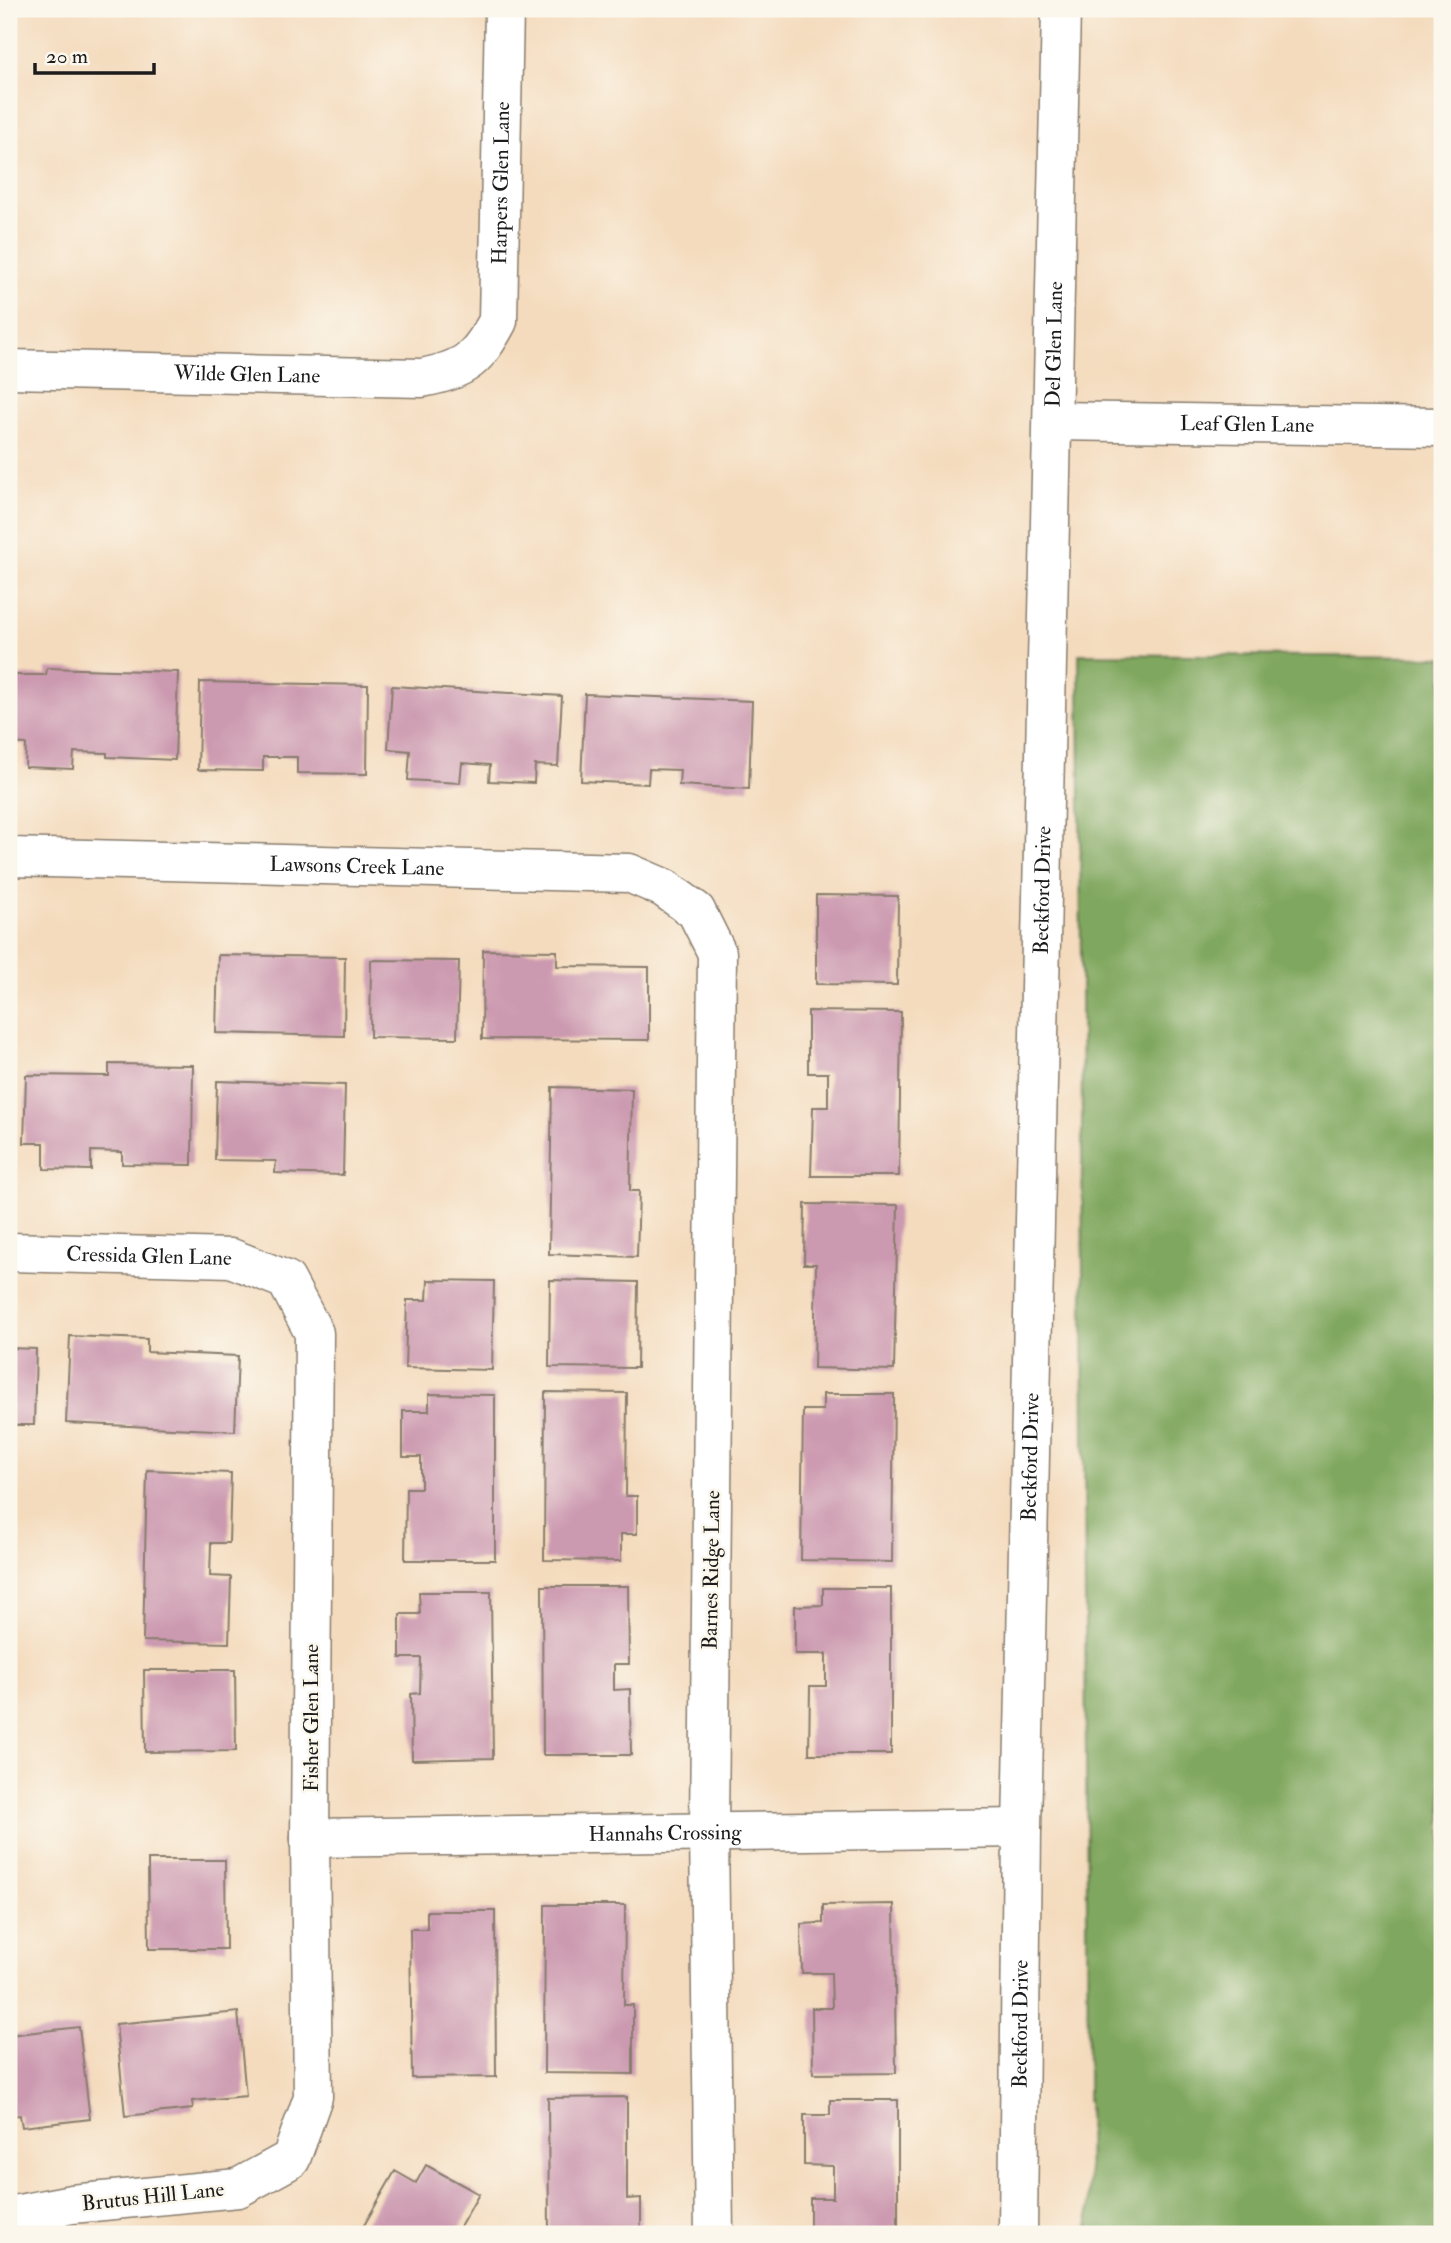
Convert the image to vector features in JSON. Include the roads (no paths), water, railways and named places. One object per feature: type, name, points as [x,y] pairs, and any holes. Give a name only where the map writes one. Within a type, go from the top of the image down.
[{"type":"street","name":"Harpers Glen Lane","points":[[481,353],[498,321],[504,9]]},
{"type":"street","name":"Del Glen Lane","points":[[1046,679],[1061,9]]},
{"type":"street","name":"Wilde Glen Lane","points":[[9,369],[422,378],[454,371],[481,353]]},
{"type":"street","name":"Leaf Glen Lane","points":[[1053,421],[1442,427]]},
{"type":"street","name":"Beckford Drive","points":[[1018,2234],[1022,1828],[1046,679]]},
{"type":"street","name":"Lawsons Creek Lane","points":[[9,857],[629,873],[664,888],[696,911]]},
{"type":"street","name":"Barnes Ridge Lane","points":[[696,911],[717,953],[709,1831],[714,2234]]},
{"type":"street","name":"Cressida Glen Lane","points":[[9,1252],[231,1258],[286,1280]]},
{"type":"street","name":"Fisher Glen Lane","points":[[286,1280],[314,1333],[310,1838],[313,2097],[291,2159]]},
{"type":"street","name":"Hannahs Crossing","points":[[310,1838],[1022,1828]]},
{"type":"street","name":"Brutus Hill Lane","points":[[9,2216],[72,2204],[238,2188],[291,2159]]}]
